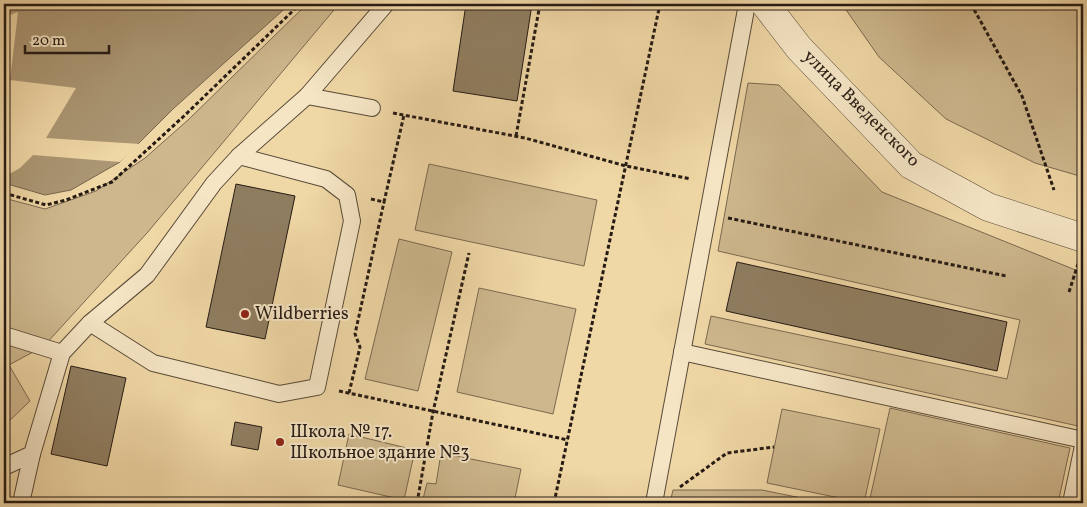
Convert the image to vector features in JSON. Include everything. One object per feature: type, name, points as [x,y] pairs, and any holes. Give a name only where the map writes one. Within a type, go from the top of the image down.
[{"type":"street","name":"улица Введенского","points":[[765,4],[799,48],[911,165],[988,207],[1082,248]]},
{"type":"lane","points":[[21,503],[32,454],[62,353],[90,322],[148,275],[214,183],[239,156],[307,96],[386,4]]},
{"type":"lane","points":[[654,503],[748,4]]},
{"type":"lane","points":[[307,96],[372,108]]},
{"type":"lane","points":[[90,322],[153,363],[279,394],[317,387],[352,221],[347,195],[326,179],[239,156]]},
{"type":"lane","points":[[4,335],[62,353]]},
{"type":"lane","points":[[682,352],[1083,440]]},
{"type":"lane","points":[[1071,503],[1080,474],[1083,446]]},
{"type":"lane","points":[[4,467],[32,454]]},
{"type":"path","points":[[4,193],[46,205],[66,200],[112,182],[184,116],[300,4]]},
{"type":"path","points":[[516,136],[540,4]]},
{"type":"path","points":[[554,503],[660,4]]},
{"type":"path","points":[[971,4],[1022,96],[1054,190]]},
{"type":"path","points":[[372,108],[404,116],[516,136],[626,166],[714,183]]},
{"type":"path","points":[[349,393],[360,347],[355,334],[404,116]]},
{"type":"path","points":[[347,195],[384,202]]},
{"type":"path","points":[[708,214],[1006,276]]},
{"type":"path","points":[[1069,292],[1082,248]]},
{"type":"path","points":[[416,503],[433,412],[469,253]]},
{"type":"path","points":[[317,387],[568,440]]},
{"type":"path","points":[[672,492],[727,453],[774,447]]},
{"type":"shaded area","points":[[4,4],[290,4],[173,109],[120,162],[71,190],[45,195],[4,183]]},
{"type":"shaded area","points":[[307,4],[339,4],[147,233],[44,346],[9,365],[30,401],[4,426],[4,198],[45,209],[96,191],[145,158],[188,120]]},
{"type":"shaded area","points":[[842,4],[1083,4],[1083,177],[1035,163],[946,119],[879,57]]},
{"type":"shaded area","points":[[748,83],[779,85],[882,192],[1083,273],[1083,403],[1078,426],[705,344],[711,316],[1007,379],[1020,320],[718,251]]},
{"type":"shaded area","points":[[429,164],[597,200],[584,266],[415,230]]},
{"type":"shaded area","points":[[399,239],[452,252],[418,391],[365,379]]},
{"type":"shaded area","points":[[479,288],[576,309],[553,414],[457,392]]},
{"type":"shaded area","points":[[890,408],[1070,448],[1058,503],[869,503]]},
{"type":"shaded area","points":[[782,409],[880,429],[864,503],[767,483]]},
{"type":"shaded area","points":[[349,434],[415,450],[404,500],[338,485]]},
{"type":"shaded area","points":[[441,453],[521,469],[514,503],[422,503],[427,483],[436,484]]},
{"type":"shaded area","points":[[673,490],[762,490],[826,503],[670,503]]},
{"type":"pier","points":[[18,12],[10,80],[76,88],[46,138],[140,144],[120,162],[33,155],[20,168],[4,177],[4,17]]},
{"type":"building","points":[[466,4],[532,4],[517,101],[453,91]]},
{"type":"building","points":[[236,184],[295,196],[265,339],[206,327]]},
{"type":"building","points":[[737,262],[1007,322],[997,371],[726,311]]},
{"type":"building","points":[[71,366],[126,378],[107,466],[51,454]]},
{"type":"building","points":[[235,422],[262,427],[258,450],[231,445]]},
{"type":"place","name":"Wildberries","points":[[245,314]]},
{"type":"place","name":"Школа № 17. Школьное здание №3","points":[[280,442]]}]
